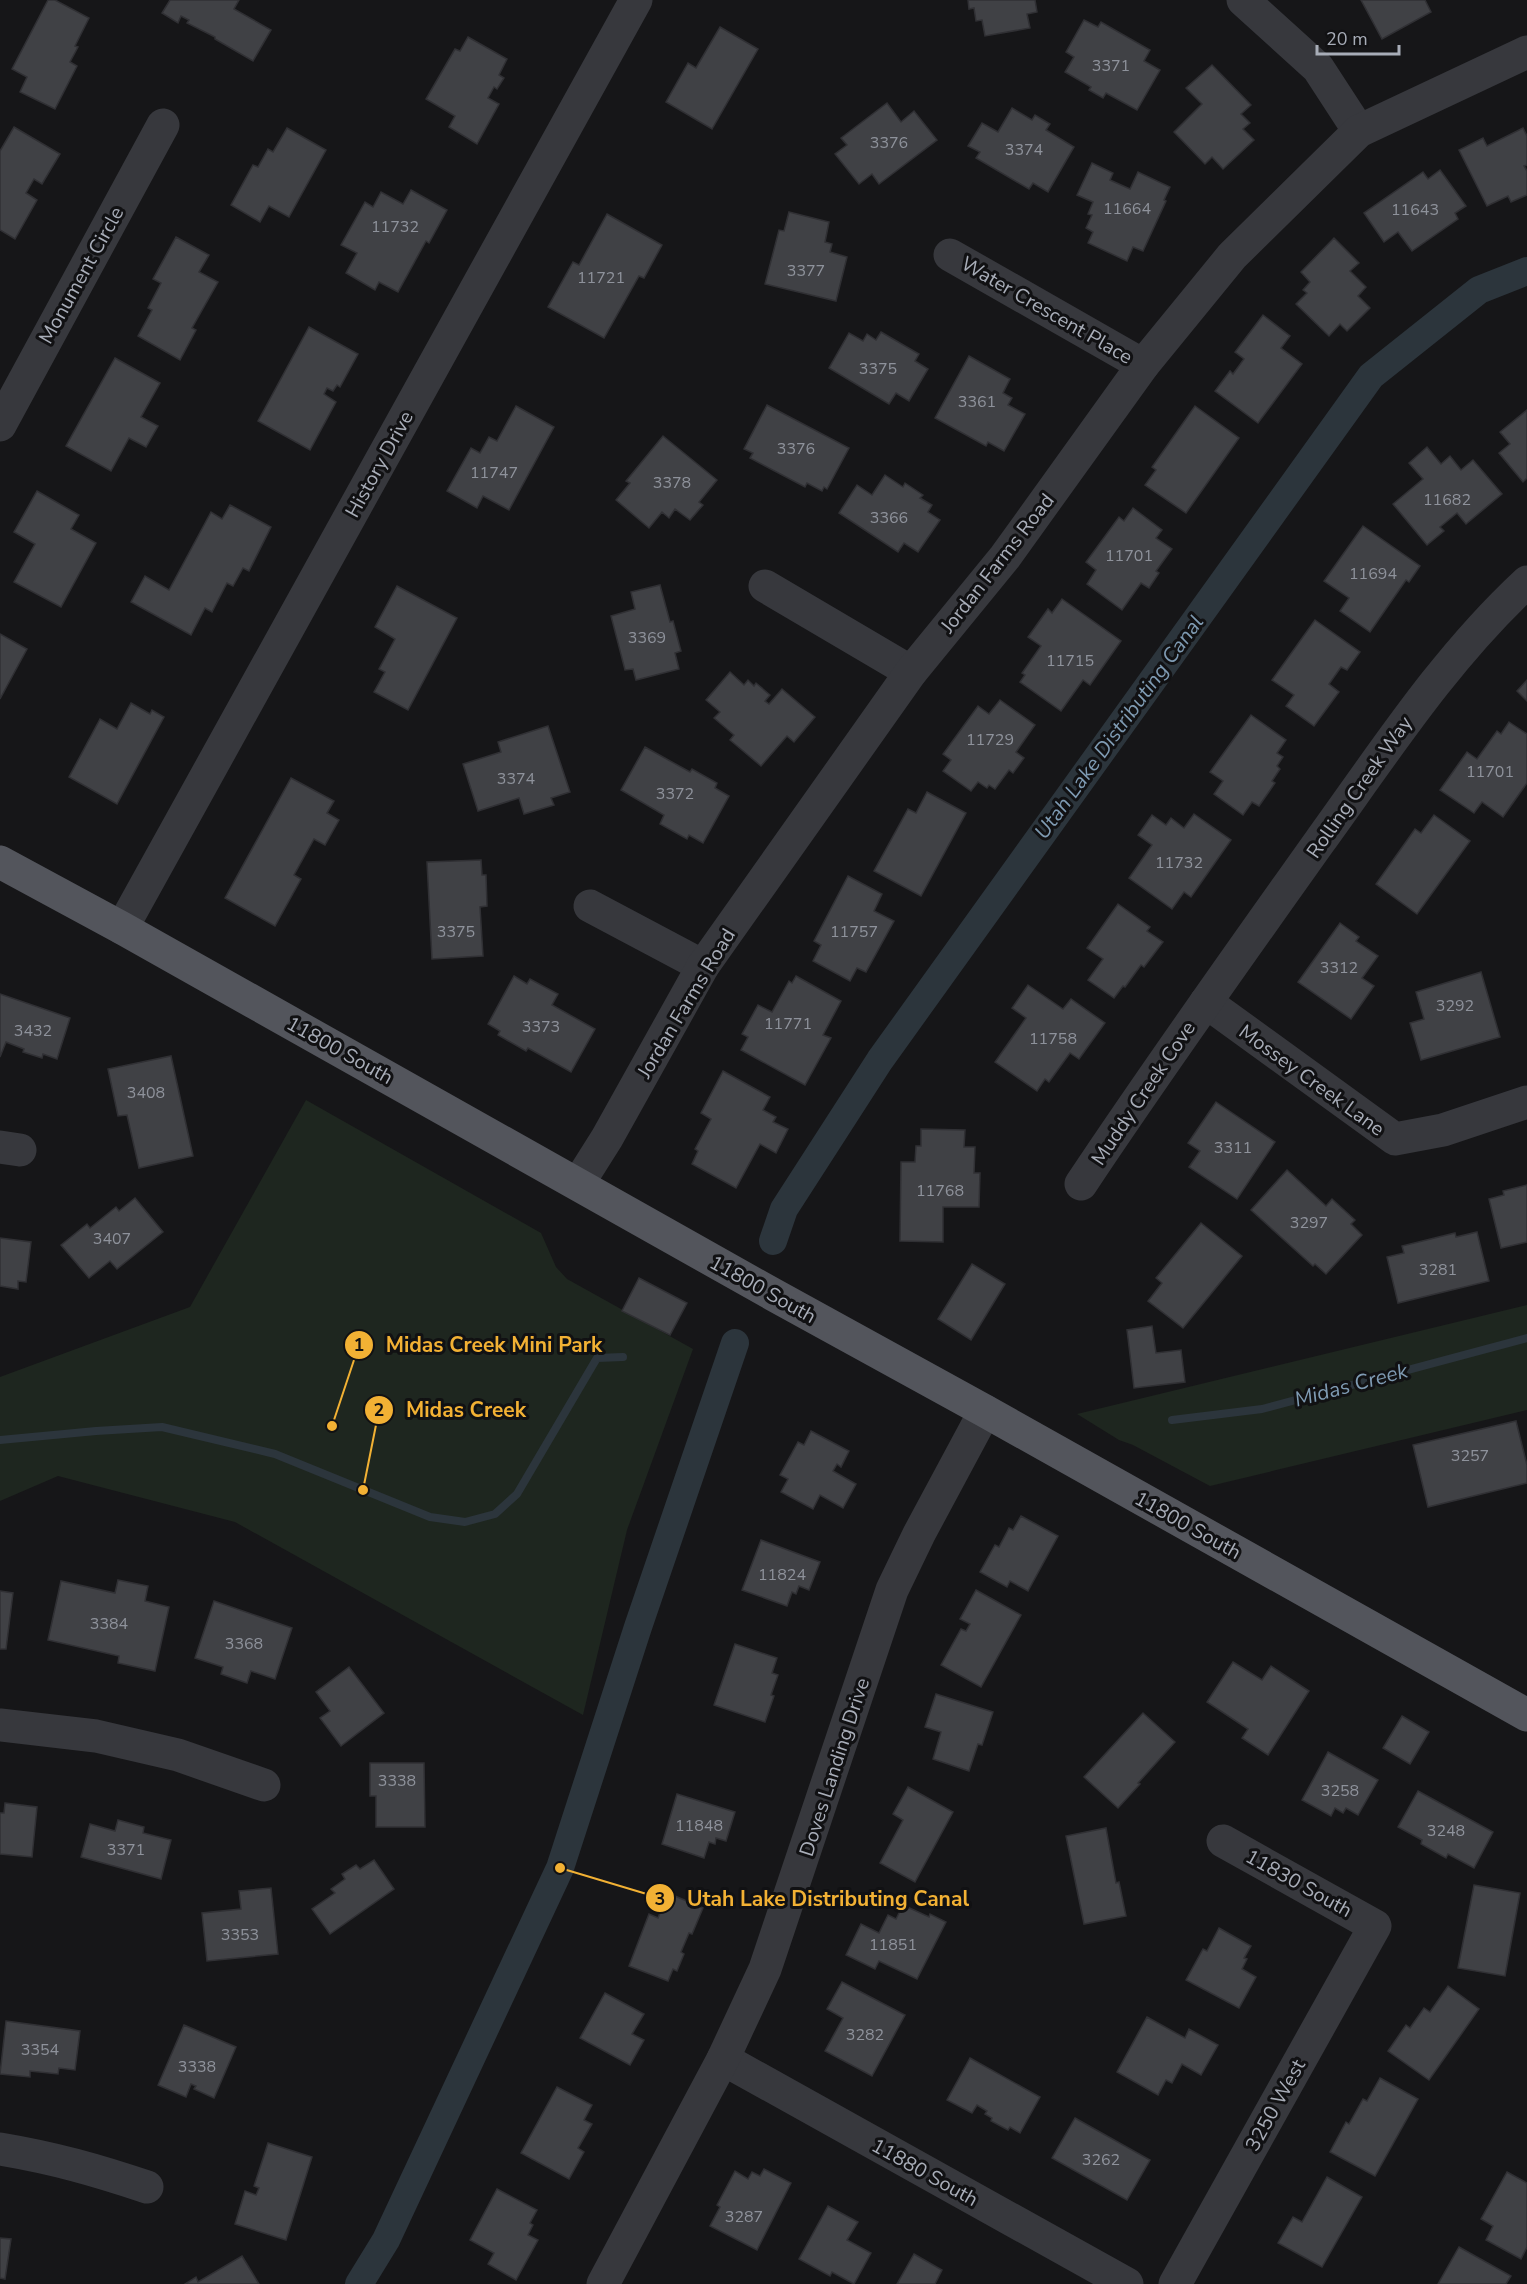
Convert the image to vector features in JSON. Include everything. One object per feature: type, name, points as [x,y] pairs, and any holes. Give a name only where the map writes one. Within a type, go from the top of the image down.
[{"type":"main road","name":"11800 South","points":[[0,862],[122,928],[778,1298],[985,1411],[1527,1715]]},
{"type":"street","name":"History Drive","points":[[122,928],[636,0]]},
{"type":"street","points":[[1243,0],[1317,68],[1359,132]]},
{"type":"street","name":"Jordan Farms Road","points":[[578,1184],[607,1138],[703,966],[911,672],[1005,557],[1143,365],[1232,256],[1359,132],[1527,51]]},
{"type":"street","name":"Monument Circle","points":[[0,425],[163,125]]},
{"type":"street","name":"Water Crescent Place","points":[[950,255],[1143,365]]},
{"type":"street","name":"Rolling Creek Way","points":[[1206,1002],[1430,688],[1496,611],[1527,582]]},
{"type":"street","points":[[765,586],[911,672]]},
{"type":"street","points":[[590,906],[703,966]]},
{"type":"street","name":"Mossey Creek Lane","points":[[1206,1002],[1395,1139],[1443,1130],[1527,1102]]},
{"type":"street","name":"Muddy Creek Cove","points":[[1081,1184],[1206,1002]]},
{"type":"street","name":"Doves Landing Drive","points":[[603,2284],[723,2059],[754,1995],[775,1942],[892,1590],[919,1534],[985,1411]]},
{"type":"street","points":[[0,1725],[96,1736],[178,1755],[264,1785]]},
{"type":"street","name":"11830 South","points":[[1223,1841],[1375,1926]]},
{"type":"street","name":"3250 West","points":[[1175,2284],[1375,1926]]},
{"type":"street","name":"11880 South","points":[[723,2059],[1127,2284]]},
{"type":"street","points":[[0,2149],[87,2166],[147,2187]]},
{"type":"shaded area","points":[[306,1100],[541,1233],[556,1267],[567,1279],[693,1349],[627,1530],[583,1715],[235,1522],[58,1476],[0,1501],[0,1377],[190,1307]]},
{"type":"shaded area","points":[[1527,1305],[1527,1410],[1210,1486],[1133,1445],[1119,1440],[1077,1414]]},
{"type":"building","points":[[48,0],[55,0],[89,18],[70,62],[77,66],[55,109],[20,92],[27,77],[12,69]]},
{"type":"building","points":[[170,0],[239,0],[234,9],[271,30],[253,61],[215,37],[187,23],[189,20],[181,16],[178,23],[162,13]]},
{"type":"building","points":[[968,0],[1035,0],[1037,12],[1027,14],[1030,28],[985,36],[982,20],[976,21],[974,8],[969,9]]},
{"type":"building","points":[[1361,0],[1425,0],[1431,12],[1382,39]]},
{"type":"building","points":[[1084,20],[1098,27],[1101,22],[1150,50],[1144,61],[1160,70],[1137,110],[1106,93],[1103,98],[1089,90],[1091,87],[1065,72],[1074,57],[1066,52]]},
{"type":"building","points":[[720,27],[758,49],[712,129],[666,102],[688,63],[696,68]]},
{"type":"building","points":[[468,37],[507,59],[499,75],[504,78],[497,89],[494,87],[488,98],[499,104],[477,144],[449,127],[455,116],[426,99],[455,49],[460,51]]},
{"type":"building","points":[[1212,65],[1251,105],[1241,114],[1250,123],[1243,129],[1254,140],[1223,169],[1212,157],[1205,164],[1174,132],[1202,104],[1186,88]]},
{"type":"building","points":[[887,103],[901,122],[914,111],[937,140],[879,184],[872,174],[859,184],[835,154],[847,145],[841,138]]},
{"type":"building","points":[[1012,108],[1032,120],[1035,115],[1050,124],[1046,130],[1074,147],[1048,192],[1033,183],[1029,189],[976,158],[980,152],[968,146],[982,123],[998,132]]},
{"type":"building","points":[[14,127],[60,154],[42,184],[34,179],[26,193],[37,200],[15,239],[0,230],[0,151]]},
{"type":"building","points":[[287,128],[326,150],[289,217],[269,206],[260,222],[231,205],[253,165],[258,167],[268,149],[273,152]]},
{"type":"building","points":[[1523,128],[1527,136],[1527,165],[1524,166],[1527,171],[1527,195],[1511,202],[1508,196],[1487,206],[1459,150],[1483,138],[1487,146]]},
{"type":"building","points":[[1092,163],[1113,173],[1110,180],[1130,189],[1138,172],[1170,187],[1143,251],[1133,247],[1127,261],[1088,243],[1093,232],[1086,228],[1092,215],[1088,214],[1093,202],[1077,195]]},
{"type":"building","points":[[1440,170],[1466,206],[1455,213],[1458,219],[1412,251],[1398,232],[1384,242],[1364,213],[1423,172],[1428,179]]},
{"type":"building","points":[[411,190],[447,210],[429,243],[426,241],[398,292],[379,282],[375,290],[346,273],[357,253],[341,245],[365,202],[373,207],[381,192],[403,204]]},
{"type":"building","points":[[789,212],[829,222],[825,242],[832,244],[830,252],[847,257],[836,301],[765,284],[779,230],[784,231]]},
{"type":"building","points":[[607,214],[662,245],[644,278],[639,276],[604,338],[548,307],[573,262],[579,265]]},
{"type":"building","points":[[176,237],[209,255],[199,272],[218,282],[192,328],[196,330],[180,360],[138,336],[152,310],[148,308],[161,283],[153,279]]},
{"type":"building","points":[[1334,238],[1359,263],[1350,271],[1366,287],[1358,296],[1370,308],[1347,331],[1340,324],[1329,336],[1296,304],[1307,293],[1303,290],[1310,282],[1301,272]]},
{"type":"building","points":[[1263,315],[1290,336],[1281,348],[1302,364],[1258,423],[1215,391],[1230,371],[1233,374],[1244,359],[1235,352]]},
{"type":"building","points":[[309,327],[358,354],[340,387],[337,385],[333,391],[327,388],[324,394],[336,402],[310,450],[258,421]]},
{"type":"building","points":[[881,332],[919,354],[915,361],[928,369],[909,401],[896,393],[889,404],[829,368],[849,333],[863,341],[867,334],[876,340]]},
{"type":"building","points":[[969,356],[1010,379],[1003,393],[1012,398],[1008,405],[1025,414],[1004,451],[988,442],[986,446],[935,418]]},
{"type":"building","points":[[115,358],[160,383],[141,417],[158,426],[146,447],[129,438],[111,471],[66,446]]},
{"type":"building","points":[[767,405],[849,448],[827,489],[824,487],[822,491],[807,483],[805,487],[750,458],[753,453],[744,449]]},
{"type":"building","points":[[516,406],[554,427],[509,510],[483,496],[477,508],[447,491],[471,448],[480,453],[489,437],[497,441]]},
{"type":"building","points":[[1195,406],[1239,438],[1186,513],[1145,485],[1156,470],[1152,467]]},
{"type":"building","points":[[1527,410],[1527,478],[1523,482],[1499,453],[1510,444],[1500,432]]},
{"type":"building","points":[[663,436],[717,480],[699,502],[703,505],[690,520],[675,509],[669,518],[662,512],[649,528],[616,500],[630,483],[626,481]]},
{"type":"building","points":[[1427,447],[1441,464],[1450,456],[1461,470],[1473,460],[1502,494],[1466,524],[1457,513],[1440,527],[1444,531],[1427,545],[1393,504],[1423,479],[1409,463]]},
{"type":"building","points":[[885,475],[903,487],[905,483],[923,495],[920,498],[932,505],[928,512],[940,520],[918,552],[904,543],[898,552],[839,513],[857,485],[872,495]]},
{"type":"building","points":[[37,491],[79,515],[71,529],[96,543],[61,607],[14,582],[35,544],[14,532]]},
{"type":"building","points":[[230,505],[271,527],[249,571],[243,568],[233,586],[227,583],[212,612],[205,608],[191,635],[131,602],[145,576],[169,590],[211,512],[222,519]]},
{"type":"building","points":[[1133,508],[1162,530],[1156,538],[1172,549],[1156,571],[1159,573],[1149,588],[1141,583],[1122,610],[1087,584],[1096,570],[1086,562],[1119,517],[1124,521]]},
{"type":"building","points":[[1363,526],[1420,566],[1409,582],[1406,580],[1370,632],[1340,611],[1349,598],[1324,581]]},
{"type":"building","points":[[660,585],[681,651],[675,653],[679,669],[636,680],[633,669],[625,670],[611,616],[635,609],[631,592]]},
{"type":"building","points":[[397,586],[457,618],[408,710],[374,692],[385,672],[379,669],[395,639],[375,627]]},
{"type":"building","points":[[1062,599],[1121,641],[1090,685],[1083,680],[1061,711],[1020,682],[1025,675],[1022,673],[1041,646],[1028,637],[1048,609],[1052,613]]},
{"type":"building","points":[[1315,620],[1360,652],[1347,670],[1341,667],[1329,684],[1339,692],[1314,726],[1286,706],[1294,695],[1272,680]]},
{"type":"building","points":[[0,634],[27,649],[0,699]]},
{"type":"building","points":[[730,672],[744,685],[748,680],[754,686],[756,683],[770,695],[765,701],[769,704],[782,689],[815,717],[794,742],[787,736],[761,766],[730,740],[734,735],[714,718],[720,712],[706,700]]},
{"type":"building","points":[[1527,680],[1527,701],[1517,691]]},
{"type":"building","points":[[1000,700],[1035,725],[1016,752],[1024,758],[1013,773],[1009,770],[995,789],[989,785],[987,788],[978,782],[971,791],[943,771],[951,760],[943,754],[978,706],[989,714]]},
{"type":"building","points":[[131,703],[150,714],[152,710],[164,717],[117,804],[69,777],[100,719],[117,729]]},
{"type":"building","points":[[1251,715],[1286,740],[1277,753],[1283,757],[1277,766],[1280,769],[1272,781],[1275,783],[1259,806],[1252,802],[1243,815],[1214,794],[1223,781],[1210,772]]},
{"type":"building","points":[[1509,722],[1527,734],[1527,783],[1503,817],[1482,802],[1474,813],[1440,790],[1467,752],[1477,759],[1497,731],[1501,734]]},
{"type":"building","points":[[548,726],[570,792],[551,798],[554,805],[524,814],[519,798],[478,811],[463,764],[501,752],[498,742]]},
{"type":"building","points":[[645,747],[690,772],[692,769],[717,783],[715,788],[729,796],[703,843],[689,835],[687,839],[660,824],[664,815],[621,790]]},
{"type":"building","points":[[291,778],[334,801],[327,813],[339,820],[325,845],[314,839],[294,875],[301,879],[275,926],[225,898]]},
{"type":"building","points":[[927,792],[966,813],[921,896],[874,871],[908,809],[916,813]]},
{"type":"building","points":[[1194,814],[1231,840],[1191,897],[1184,892],[1172,909],[1129,878],[1152,845],[1138,835],[1152,815],[1166,825],[1171,818],[1184,828]]},
{"type":"building","points":[[1434,815],[1470,841],[1417,914],[1376,884],[1415,829],[1421,833]]},
{"type":"building","points":[[481,860],[482,875],[486,875],[487,906],[480,907],[483,956],[432,959],[427,862]]},
{"type":"building","points":[[848,876],[882,894],[874,911],[894,921],[866,972],[857,968],[850,981],[813,961],[821,945],[814,941]]},
{"type":"building","points":[[1118,904],[1150,927],[1147,931],[1163,942],[1144,967],[1141,965],[1114,998],[1088,980],[1103,959],[1087,948]]},
{"type":"building","points":[[1340,923],[1359,937],[1356,941],[1378,956],[1362,978],[1374,986],[1351,1019],[1298,982]]},
{"type":"building","points":[[1481,972],[1500,1037],[1421,1060],[1410,1023],[1424,1019],[1416,992]]},
{"type":"building","points":[[514,976],[527,984],[530,979],[558,994],[552,1005],[595,1029],[571,1072],[528,1048],[526,1051],[498,1035],[500,1031],[488,1024]]},
{"type":"building","points":[[796,976],[841,1001],[823,1035],[831,1038],[805,1085],[741,1050],[748,1037],[742,1034],[758,1005],[772,1012],[789,981],[792,983]]},
{"type":"building","points":[[1028,985],[1063,1009],[1071,999],[1105,1023],[1079,1059],[1070,1053],[1049,1082],[1045,1079],[1037,1091],[995,1062],[1026,1018],[1012,1008]]},
{"type":"building","points":[[0,994],[70,1018],[57,1059],[43,1054],[42,1058],[23,1052],[24,1049],[6,1042],[0,1057]]},
{"type":"building","points":[[171,1056],[193,1156],[139,1168],[127,1115],[118,1116],[108,1069]]},
{"type":"building","points":[[723,1071],[770,1097],[763,1110],[776,1117],[773,1122],[788,1129],[776,1153],[760,1144],[736,1188],[692,1164],[698,1151],[695,1149],[711,1119],[701,1113]]},
{"type":"building","points":[[1216,1102],[1275,1142],[1237,1199],[1189,1167],[1200,1151],[1188,1143]]},
{"type":"building","points":[[921,1129],[965,1130],[964,1147],[975,1147],[974,1173],[980,1173],[979,1207],[943,1207],[943,1242],[900,1241],[901,1162],[915,1162],[916,1146],[921,1146]]},
{"type":"building","points":[[1287,1170],[1326,1206],[1332,1199],[1355,1220],[1351,1224],[1362,1235],[1326,1274],[1315,1264],[1313,1266],[1251,1210]]},
{"type":"building","points":[[1527,1185],[1527,1242],[1501,1248],[1489,1199],[1504,1195],[1503,1191]]},
{"type":"building","points":[[135,1198],[163,1232],[117,1269],[110,1261],[89,1278],[61,1245],[87,1224],[90,1228],[116,1207],[119,1211]]},
{"type":"building","points":[[1201,1223],[1242,1256],[1183,1328],[1148,1301],[1162,1283],[1156,1278]]},
{"type":"building","points":[[1477,1232],[1489,1281],[1398,1303],[1387,1257],[1404,1253],[1402,1246],[1455,1233],[1456,1237]]},
{"type":"building","points":[[0,1238],[31,1242],[26,1282],[18,1281],[18,1289],[0,1286]]},
{"type":"building","points":[[972,1264],[1005,1284],[971,1340],[938,1319]]},
{"type":"building","points":[[639,1278],[687,1303],[670,1335],[622,1311]]},
{"type":"building","points":[[1152,1326],[1156,1353],[1181,1350],[1185,1382],[1134,1388],[1127,1330]]},
{"type":"building","points":[[1516,1421],[1527,1465],[1527,1483],[1428,1507],[1413,1445]]},
{"type":"building","points":[[811,1431],[849,1451],[841,1467],[837,1464],[833,1471],[856,1484],[843,1508],[820,1495],[813,1509],[781,1492],[788,1479],[780,1475],[798,1442],[804,1445]]},
{"type":"building","points":[[1021,1516],[1058,1536],[1028,1591],[1010,1581],[1007,1587],[980,1572],[995,1545],[999,1547],[1009,1528],[1013,1530]]},
{"type":"building","points":[[761,1540],[820,1562],[809,1590],[799,1586],[796,1594],[792,1592],[787,1606],[742,1590]]},
{"type":"building","points":[[118,1580],[148,1586],[145,1601],[169,1607],[155,1671],[118,1663],[119,1656],[48,1640],[61,1581],[115,1593]]},
{"type":"building","points":[[976,1590],[1021,1615],[981,1687],[941,1665],[961,1629],[966,1631],[970,1624],[960,1619]]},
{"type":"building","points":[[0,1591],[13,1593],[6,1649],[0,1649]]},
{"type":"building","points":[[214,1601],[292,1628],[275,1679],[251,1671],[247,1683],[221,1674],[223,1667],[195,1658]]},
{"type":"building","points":[[735,1644],[777,1658],[772,1673],[778,1675],[765,1722],[714,1705]]},
{"type":"building","points":[[1233,1662],[1262,1680],[1271,1666],[1309,1691],[1268,1755],[1242,1738],[1248,1729],[1207,1702]]},
{"type":"building","points":[[349,1667],[384,1713],[341,1746],[320,1718],[330,1711],[316,1692]]},
{"type":"building","points":[[936,1694],[993,1712],[982,1745],[978,1744],[969,1771],[933,1759],[941,1732],[925,1727]]},
{"type":"building","points":[[1143,1713],[1175,1742],[1118,1808],[1084,1777]]},
{"type":"building","points":[[1402,1716],[1429,1732],[1410,1764],[1383,1748]]},
{"type":"building","points":[[1328,1752],[1378,1780],[1358,1815],[1346,1808],[1343,1813],[1335,1808],[1331,1816],[1302,1800]]},
{"type":"building","points":[[370,1763],[424,1763],[425,1827],[376,1827],[376,1796],[370,1796]]},
{"type":"building","points":[[908,1787],[953,1812],[915,1882],[880,1863],[903,1820],[893,1814]]},
{"type":"building","points":[[1418,1791],[1493,1832],[1474,1868],[1448,1854],[1446,1858],[1421,1844],[1422,1840],[1398,1827]]},
{"type":"building","points":[[677,1794],[735,1812],[726,1841],[716,1838],[715,1844],[709,1842],[704,1858],[662,1844]]},
{"type":"building","points":[[5,1803],[37,1807],[32,1857],[0,1854],[0,1813],[4,1813]]},
{"type":"building","points":[[118,1820],[144,1827],[143,1833],[171,1840],[161,1879],[81,1857],[90,1824],[115,1831]]},
{"type":"building","points":[[1106,1828],[1116,1883],[1119,1882],[1126,1916],[1084,1924],[1066,1836]]},
{"type":"building","points":[[374,1860],[394,1889],[330,1934],[312,1909],[335,1893],[331,1889],[345,1879],[342,1874],[356,1865],[360,1869]]},
{"type":"building","points":[[1474,1885],[1520,1893],[1505,1976],[1458,1968]]},
{"type":"building","points":[[271,1888],[278,1954],[207,1961],[202,1913],[241,1909],[239,1891]]},
{"type":"building","points":[[668,1893],[703,1908],[681,1952],[684,1954],[677,1971],[673,1969],[668,1981],[629,1966],[649,1914],[658,1918]]},
{"type":"building","points":[[903,1905],[946,1922],[917,1979],[879,1961],[875,1969],[846,1955],[861,1924],[879,1933],[888,1915],[896,1919]]},
{"type":"building","points":[[1219,1928],[1251,1946],[1244,1958],[1247,1959],[1242,1969],[1256,1977],[1239,2008],[1186,1980],[1203,1949],[1207,1951]]},
{"type":"building","points":[[842,1982],[905,2015],[872,2076],[825,2051],[843,2018],[827,2009]]},
{"type":"building","points":[[1448,1986],[1479,2009],[1429,2080],[1388,2051],[1406,2025],[1410,2028],[1424,2008],[1430,2012]]},
{"type":"building","points":[[605,1993],[644,2014],[632,2034],[644,2040],[630,2065],[580,2038]]},
{"type":"building","points":[[1147,2017],[1185,2038],[1189,2029],[1218,2045],[1201,2075],[1182,2064],[1172,2083],[1166,2080],[1158,2095],[1117,2072]]},
{"type":"building","points":[[6,2021],[80,2031],[75,2070],[59,2068],[58,2074],[30,2071],[30,2077],[0,2074]]},
{"type":"building","points":[[184,2025],[236,2047],[214,2098],[194,2089],[196,2086],[191,2084],[186,2097],[158,2085]]},
{"type":"building","points":[[970,2058],[1040,2097],[1020,2133],[1010,2127],[1008,2130],[991,2121],[992,2118],[985,2114],[987,2111],[977,2105],[972,2113],[947,2100]]},
{"type":"building","points":[[1380,2078],[1418,2099],[1375,2176],[1330,2152],[1346,2122],[1349,2124],[1363,2099],[1367,2101]]},
{"type":"building","points":[[557,2087],[592,2105],[584,2120],[592,2124],[578,2148],[584,2152],[569,2179],[521,2153]]},
{"type":"building","points":[[1075,2118],[1150,2160],[1127,2200],[1052,2158]]},
{"type":"building","points":[[268,2143],[312,2157],[286,2240],[235,2224],[245,2191],[256,2195],[259,2188],[254,2186]]},
{"type":"building","points":[[764,2169],[791,2183],[757,2250],[710,2226],[720,2207],[717,2205],[735,2171],[748,2179],[752,2172],[760,2176]]},
{"type":"building","points":[[1507,2172],[1527,2183],[1527,2247],[1521,2259],[1486,2240],[1493,2226],[1481,2219]]},
{"type":"building","points":[[1327,2177],[1362,2197],[1322,2267],[1278,2243],[1293,2217],[1302,2222]]},
{"type":"building","points":[[497,2189],[537,2210],[530,2223],[533,2225],[528,2235],[538,2240],[516,2280],[488,2264],[494,2253],[470,2240]]},
{"type":"building","points":[[828,2206],[858,2222],[847,2240],[871,2253],[854,2284],[832,2272],[830,2276],[799,2259]]},
{"type":"building","points":[[0,2238],[11,2239],[5,2279],[0,2278]]},
{"type":"building","points":[[1459,2247],[1511,2276],[1506,2284],[1438,2284]]},
{"type":"building","points":[[914,2254],[942,2270],[935,2284],[897,2284]]},
{"type":"building","points":[[242,2256],[259,2284],[185,2284],[196,2277],[198,2282]]},
{"type":"waterway","name":"Utah Lake Distributing Canal","points":[[773,1241],[784,1209],[880,1060],[1371,376],[1479,290],[1527,271]]},
{"type":"waterway","name":"Midas Creek","points":[[1172,1420],[1262,1409],[1527,1338]]},
{"type":"waterway","name":"Utah Lake Distributing Canal","points":[[359,2284],[386,2240],[560,1868],[638,1627],[735,1343]]},
{"type":"waterway","name":"Midas Creek","points":[[0,1440],[162,1427],[275,1454],[430,1517],[465,1522],[495,1514],[517,1494],[597,1358],[623,1357]]},
{"type":"place","name":"Midas Creek Mini Park","points":[[332,1426]]},
{"type":"place","name":"Midas Creek","points":[[363,1490]]},
{"type":"place","name":"Utah Lake Distributing Canal","points":[[560,1868]]}]
